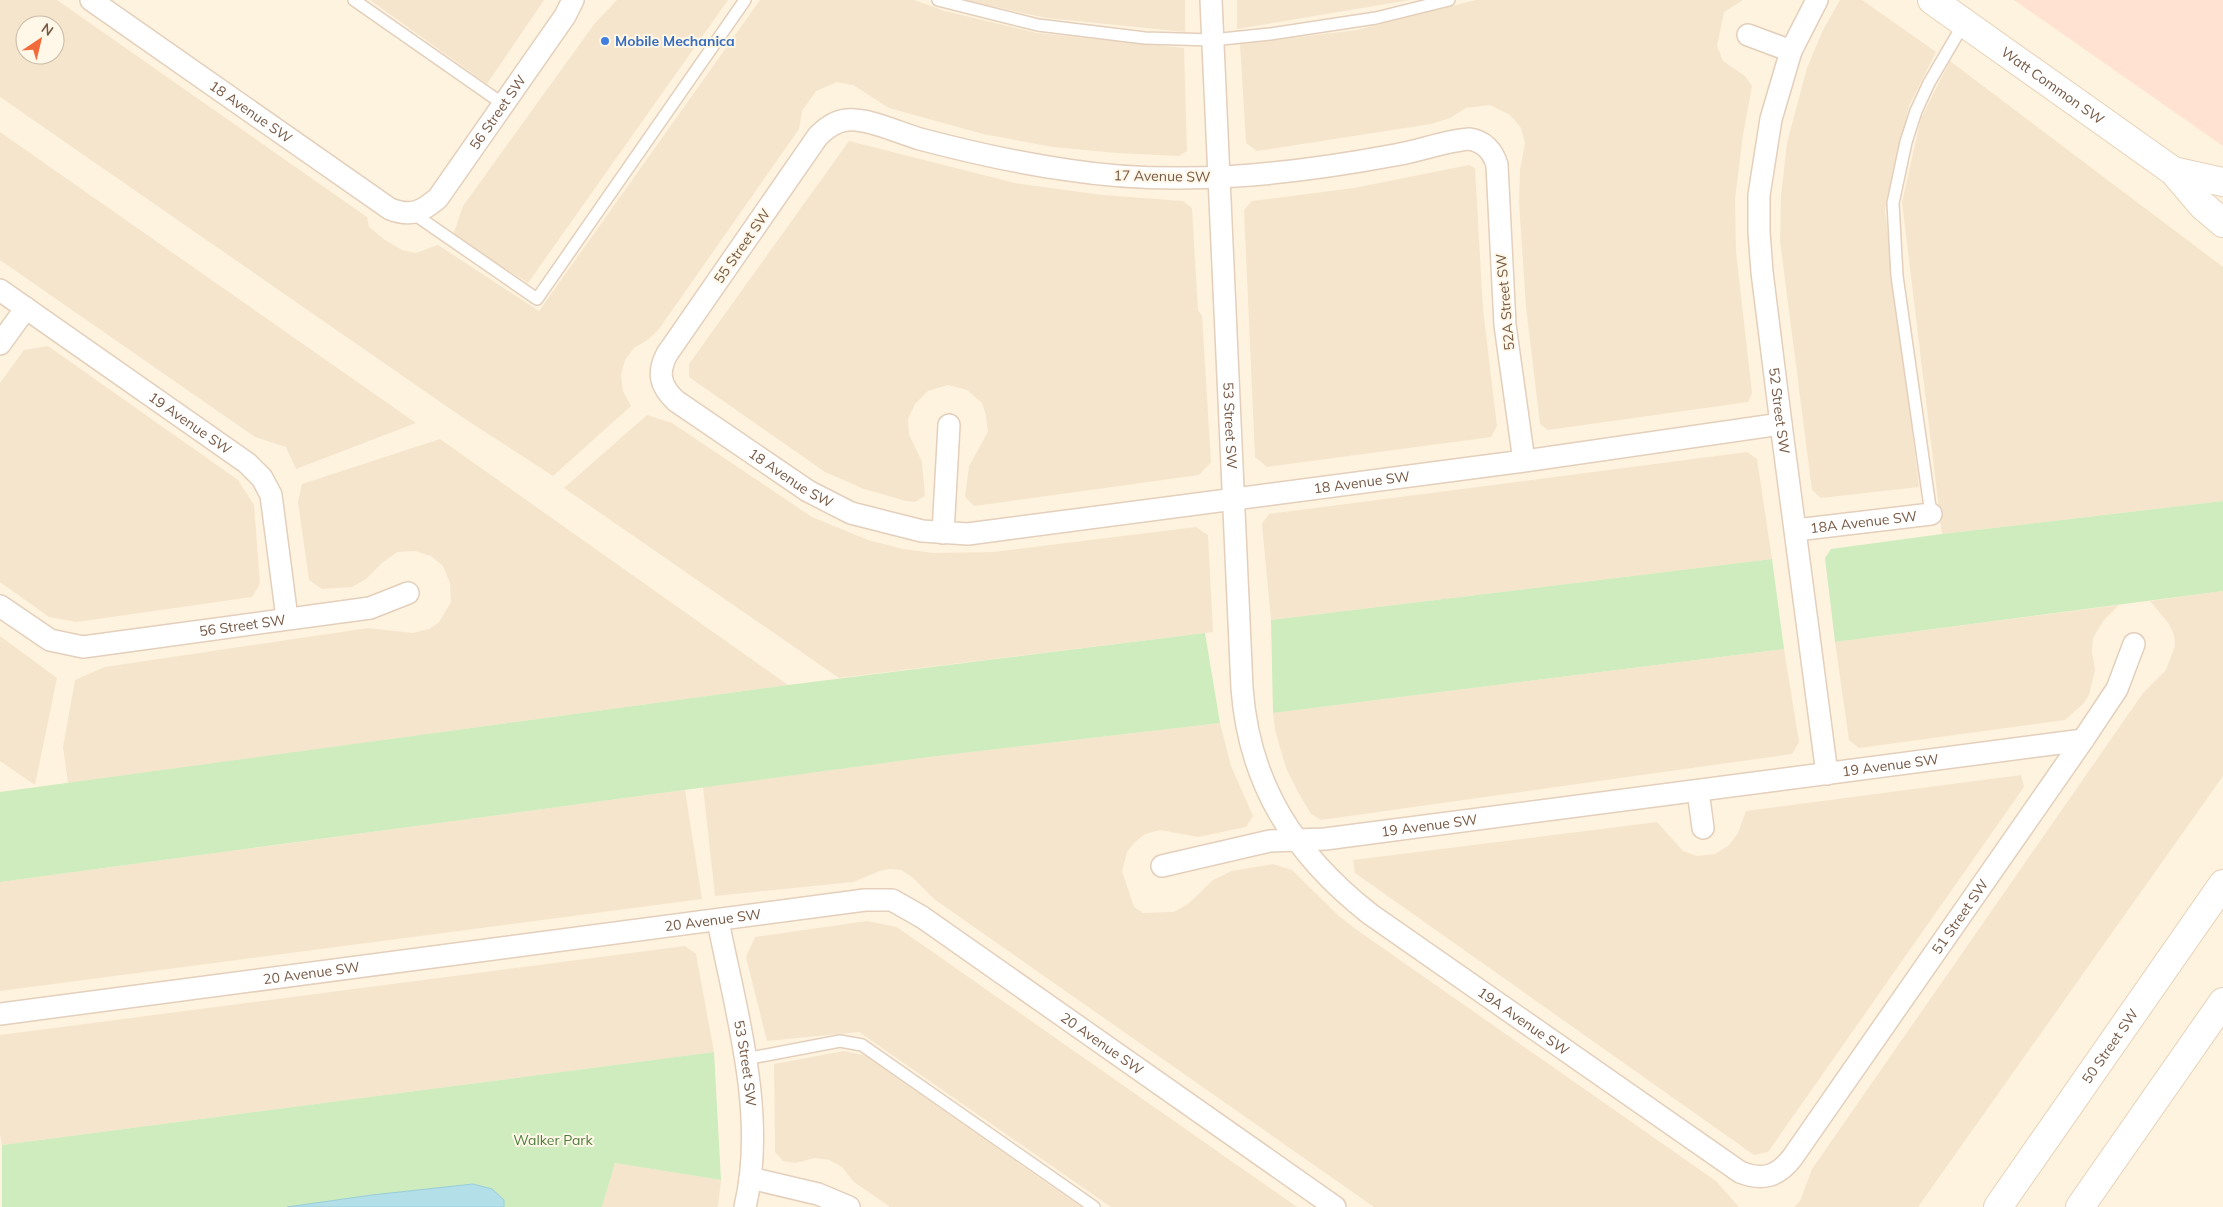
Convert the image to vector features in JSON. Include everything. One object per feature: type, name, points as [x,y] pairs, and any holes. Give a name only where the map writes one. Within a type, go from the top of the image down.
[{"type":"main road","name":"Watt Common SW","points":[[1932,0],[2174,171],[2202,204],[2223,223]]},
{"type":"main road","name":"Watt Common SW","points":[[2174,171],[2223,182]]},
{"type":"main road","name":"50 Street SW","points":[[1998,1207],[2223,884]]},
{"type":"main road","points":[[2080,1207],[2223,1002]]},
{"type":"street","name":"18 Avenue SW","points":[[91,0],[390,209],[414,214]]},
{"type":"street","name":"56 Street SW","points":[[414,214],[423,210],[438,198],[565,16],[573,0]]},
{"type":"street","name":"53 Street SW","points":[[1211,0],[1242,688],[1247,731],[1252,752],[1269,796],[1296,840]]},
{"type":"street","name":"52 Street SW","points":[[1817,0],[1791,51],[1771,119],[1759,195],[1762,272],[1828,774]]},
{"type":"street","points":[[1748,35],[1791,51]]},
{"type":"street","name":"17 Avenue SW","points":[[840,121],[866,122],[966,150],[1070,171],[1165,178],[1218,178],[1395,156],[1460,140],[1477,140],[1485,146]]},
{"type":"street","name":"55 Street SW","points":[[661,381],[660,372],[666,354],[818,136],[832,124],[840,121]]},
{"type":"street","name":"52A Street SW","points":[[1485,146],[1491,152],[1497,165],[1505,325],[1524,461]]},
{"type":"street","name":"19 Avenue SW","points":[[0,290],[247,463],[262,478],[273,504],[287,618]]},
{"type":"street","points":[[0,344],[26,308]]},
{"type":"street","name":"18 Avenue SW","points":[[661,381],[676,401],[827,502],[876,521],[922,531],[943,533],[996,531],[1233,498],[1524,461],[1781,424]]},
{"type":"street","points":[[943,533],[949,425]]},
{"type":"street","name":"18A Avenue SW","points":[[1796,530],[1931,514]]},
{"type":"street","name":"56 Street SW","points":[[0,606],[50,640],[73,646],[92,646],[370,608],[408,593]]},
{"type":"street","name":"51 Street SW","points":[[1768,1177],[1786,1166],[1792,1158],[2083,740],[2117,689],[2134,644]]},
{"type":"street","name":"19 Avenue SW","points":[[1162,866],[1270,841],[1325,839],[2083,740]]},
{"type":"street","points":[[1698,791],[1703,828]]},
{"type":"street","name":"19A Avenue SW","points":[[1296,840],[1333,883],[1370,914],[1740,1172],[1751,1176],[1768,1177]]},
{"type":"street","name":"20 Avenue SW","points":[[0,1014],[878,899],[892,900],[907,906],[1335,1207]]},
{"type":"street","name":"53 Street SW","points":[[718,921],[752,1112],[750,1178],[744,1207]]},
{"type":"street","points":[[750,1178],[818,1194],[849,1207]]},
{"type":"lane","points":[[354,0],[503,104]]},
{"type":"lane","points":[[414,214],[537,300],[745,0]]},
{"type":"lane","points":[[938,0],[1038,25],[1145,38],[1212,40],[1270,34],[1376,18],[1449,0]]},
{"type":"lane","points":[[1931,514],[1897,276],[1893,203],[1906,142],[1916,111],[1929,83],[1964,23]]},
{"type":"lane","points":[[744,1059],[840,1041],[862,1045],[1094,1207]]},
{"type":"shaded area","points":[[0,0],[57,0],[367,217],[369,227],[385,240],[402,250],[416,253],[438,245],[539,311],[760,0],[914,0],[945,11],[1037,33],[1184,48],[1187,151],[1179,156],[1053,147],[983,134],[889,108],[853,85],[837,82],[816,91],[802,111],[799,129],[659,329],[649,339],[634,348],[625,360],[621,375],[623,391],[631,406],[553,476],[462,417],[0,97]]},
{"type":"shaded area","points":[[370,0],[544,0],[487,84]]},
{"type":"shaded area","points":[[617,0],[728,0],[528,283],[453,235],[463,206],[595,23]]},
{"type":"shaded area","points":[[962,0],[1185,0],[1185,32],[1047,18]]},
{"type":"shaded area","points":[[1237,0],[1410,0],[1237,29]]},
{"type":"shaded area","points":[[1476,0],[1743,0],[1724,12],[1717,46],[1723,61],[1745,76],[1752,86],[1743,135],[1735,199],[1736,252],[1752,393],[1748,402],[1548,430],[1540,424],[1526,307],[1519,203],[1520,170],[1525,143],[1521,128],[1510,115],[1490,105],[1466,108],[1450,118],[1431,124],[1257,151],[1246,143],[1240,44],[1357,30]]},
{"type":"shaded area","points":[[1840,0],[1862,0],[1936,52],[1909,106],[1885,210],[1919,487],[1821,498],[1812,490],[1780,241],[1781,195],[1787,143],[1807,68],[1823,30]]},
{"type":"shaded area","points":[[2014,0],[2223,0],[2223,146]]},
{"type":"shaded area","points":[[1950,61],[2223,267],[2223,501],[1942,534],[1902,202],[1921,118]]},
{"type":"shaded area","points":[[0,132],[416,423],[296,469],[286,447],[255,437],[0,260]]},
{"type":"shaded area","points":[[849,141],[1015,183],[1102,195],[1183,201],[1192,208],[1198,310],[1202,316],[1211,462],[1199,475],[974,506],[965,497],[969,466],[988,432],[986,416],[982,403],[967,390],[948,385],[928,391],[915,404],[908,419],[909,434],[922,462],[925,496],[915,502],[906,501],[864,489],[825,472],[689,377],[689,364]]},
{"type":"shaded area","points":[[1469,165],[1475,168],[1483,309],[1497,426],[1491,437],[1267,467],[1255,457],[1244,210],[1252,201],[1354,188]]},
{"type":"shaded area","points":[[48,346],[238,480],[254,505],[260,584],[252,597],[77,622],[49,617],[0,582],[0,383],[24,350]]},
{"type":"shaded area","points":[[647,415],[672,423],[812,517],[868,540],[903,549],[934,553],[993,552],[1196,527],[1208,535],[1213,632],[839,678],[564,488]]},
{"type":"shaded area","points":[[440,439],[788,685],[68,783],[63,747],[75,680],[105,667],[368,628],[413,633],[429,629],[439,622],[451,602],[450,583],[443,566],[431,556],[415,551],[397,552],[382,563],[366,579],[352,587],[322,589],[309,580],[298,502],[302,484]]},
{"type":"shaded area","points":[[1747,452],[1757,459],[1772,559],[1271,620],[1262,524],[1269,514]]},
{"type":"shaded area","points":[[2223,591],[2223,776],[1918,1207],[1794,1207],[1800,1201],[1812,1169],[2143,693],[2166,670],[2175,646],[2174,635],[2169,624],[2150,601]]},
{"type":"shaded area","points":[[2119,605],[2104,620],[2093,638],[2092,651],[2095,670],[2089,695],[2084,703],[2065,720],[1859,748],[1849,740],[1835,642]]},
{"type":"shaded area","points":[[0,636],[57,678],[35,785],[0,761]]},
{"type":"shaded area","points":[[1784,649],[1799,742],[1792,754],[1321,820],[1311,814],[1298,792],[1286,768],[1275,730],[1273,713]]},
{"type":"shaded area","points":[[1220,723],[1231,766],[1253,816],[1246,827],[1198,837],[1160,830],[1145,834],[1127,852],[1122,871],[1134,907],[1143,913],[1174,912],[1188,904],[1213,880],[1232,871],[1273,864],[1292,870],[1339,916],[1357,930],[1716,1181],[1739,1207],[1374,1207],[934,899],[912,877],[901,870],[890,869],[880,871],[853,882],[715,896],[703,787],[929,757]]},
{"type":"shaded area","points":[[2021,775],[2024,787],[1768,1152],[1754,1155],[1355,873],[1353,860],[1657,822],[1683,851],[1697,856],[1715,854],[1729,845],[1738,833],[1746,811]]},
{"type":"shaded area","points":[[685,790],[702,899],[0,991],[0,882]]},
{"type":"shaded area","points":[[867,921],[897,927],[1297,1207],[1111,1207],[859,1032],[767,1041],[746,957],[755,937]]},
{"type":"shaded area","points":[[685,946],[696,954],[714,1052],[2,1145],[0,1134],[0,1035]]},
{"type":"shaded area","points":[[844,1051],[864,1055],[1081,1207],[890,1207],[854,1182],[842,1167],[829,1160],[815,1158],[795,1163],[783,1161],[775,1152],[774,1064]]},
{"type":"shaded area","points":[[615,1163],[721,1180],[718,1207],[602,1207]]},
{"type":"green space","points":[[2223,501],[2223,591],[1835,642],[1825,558],[1831,549]]},
{"type":"green space","points":[[1772,559],[1784,649],[1273,713],[1271,620]]},
{"type":"green space","points":[[1205,633],[1220,723],[929,757],[0,882],[0,792],[788,685]]},
{"type":"green space","name":"Walker Park","points":[[714,1052],[721,1180],[615,1163],[602,1207],[2,1207],[2,1145]]},
{"type":"water","points":[[473,1184],[492,1189],[504,1200],[504,1207],[287,1207],[372,1195]]},
{"type":"place","name":"Mobile Mechanica","points":[[605,41]]}]
